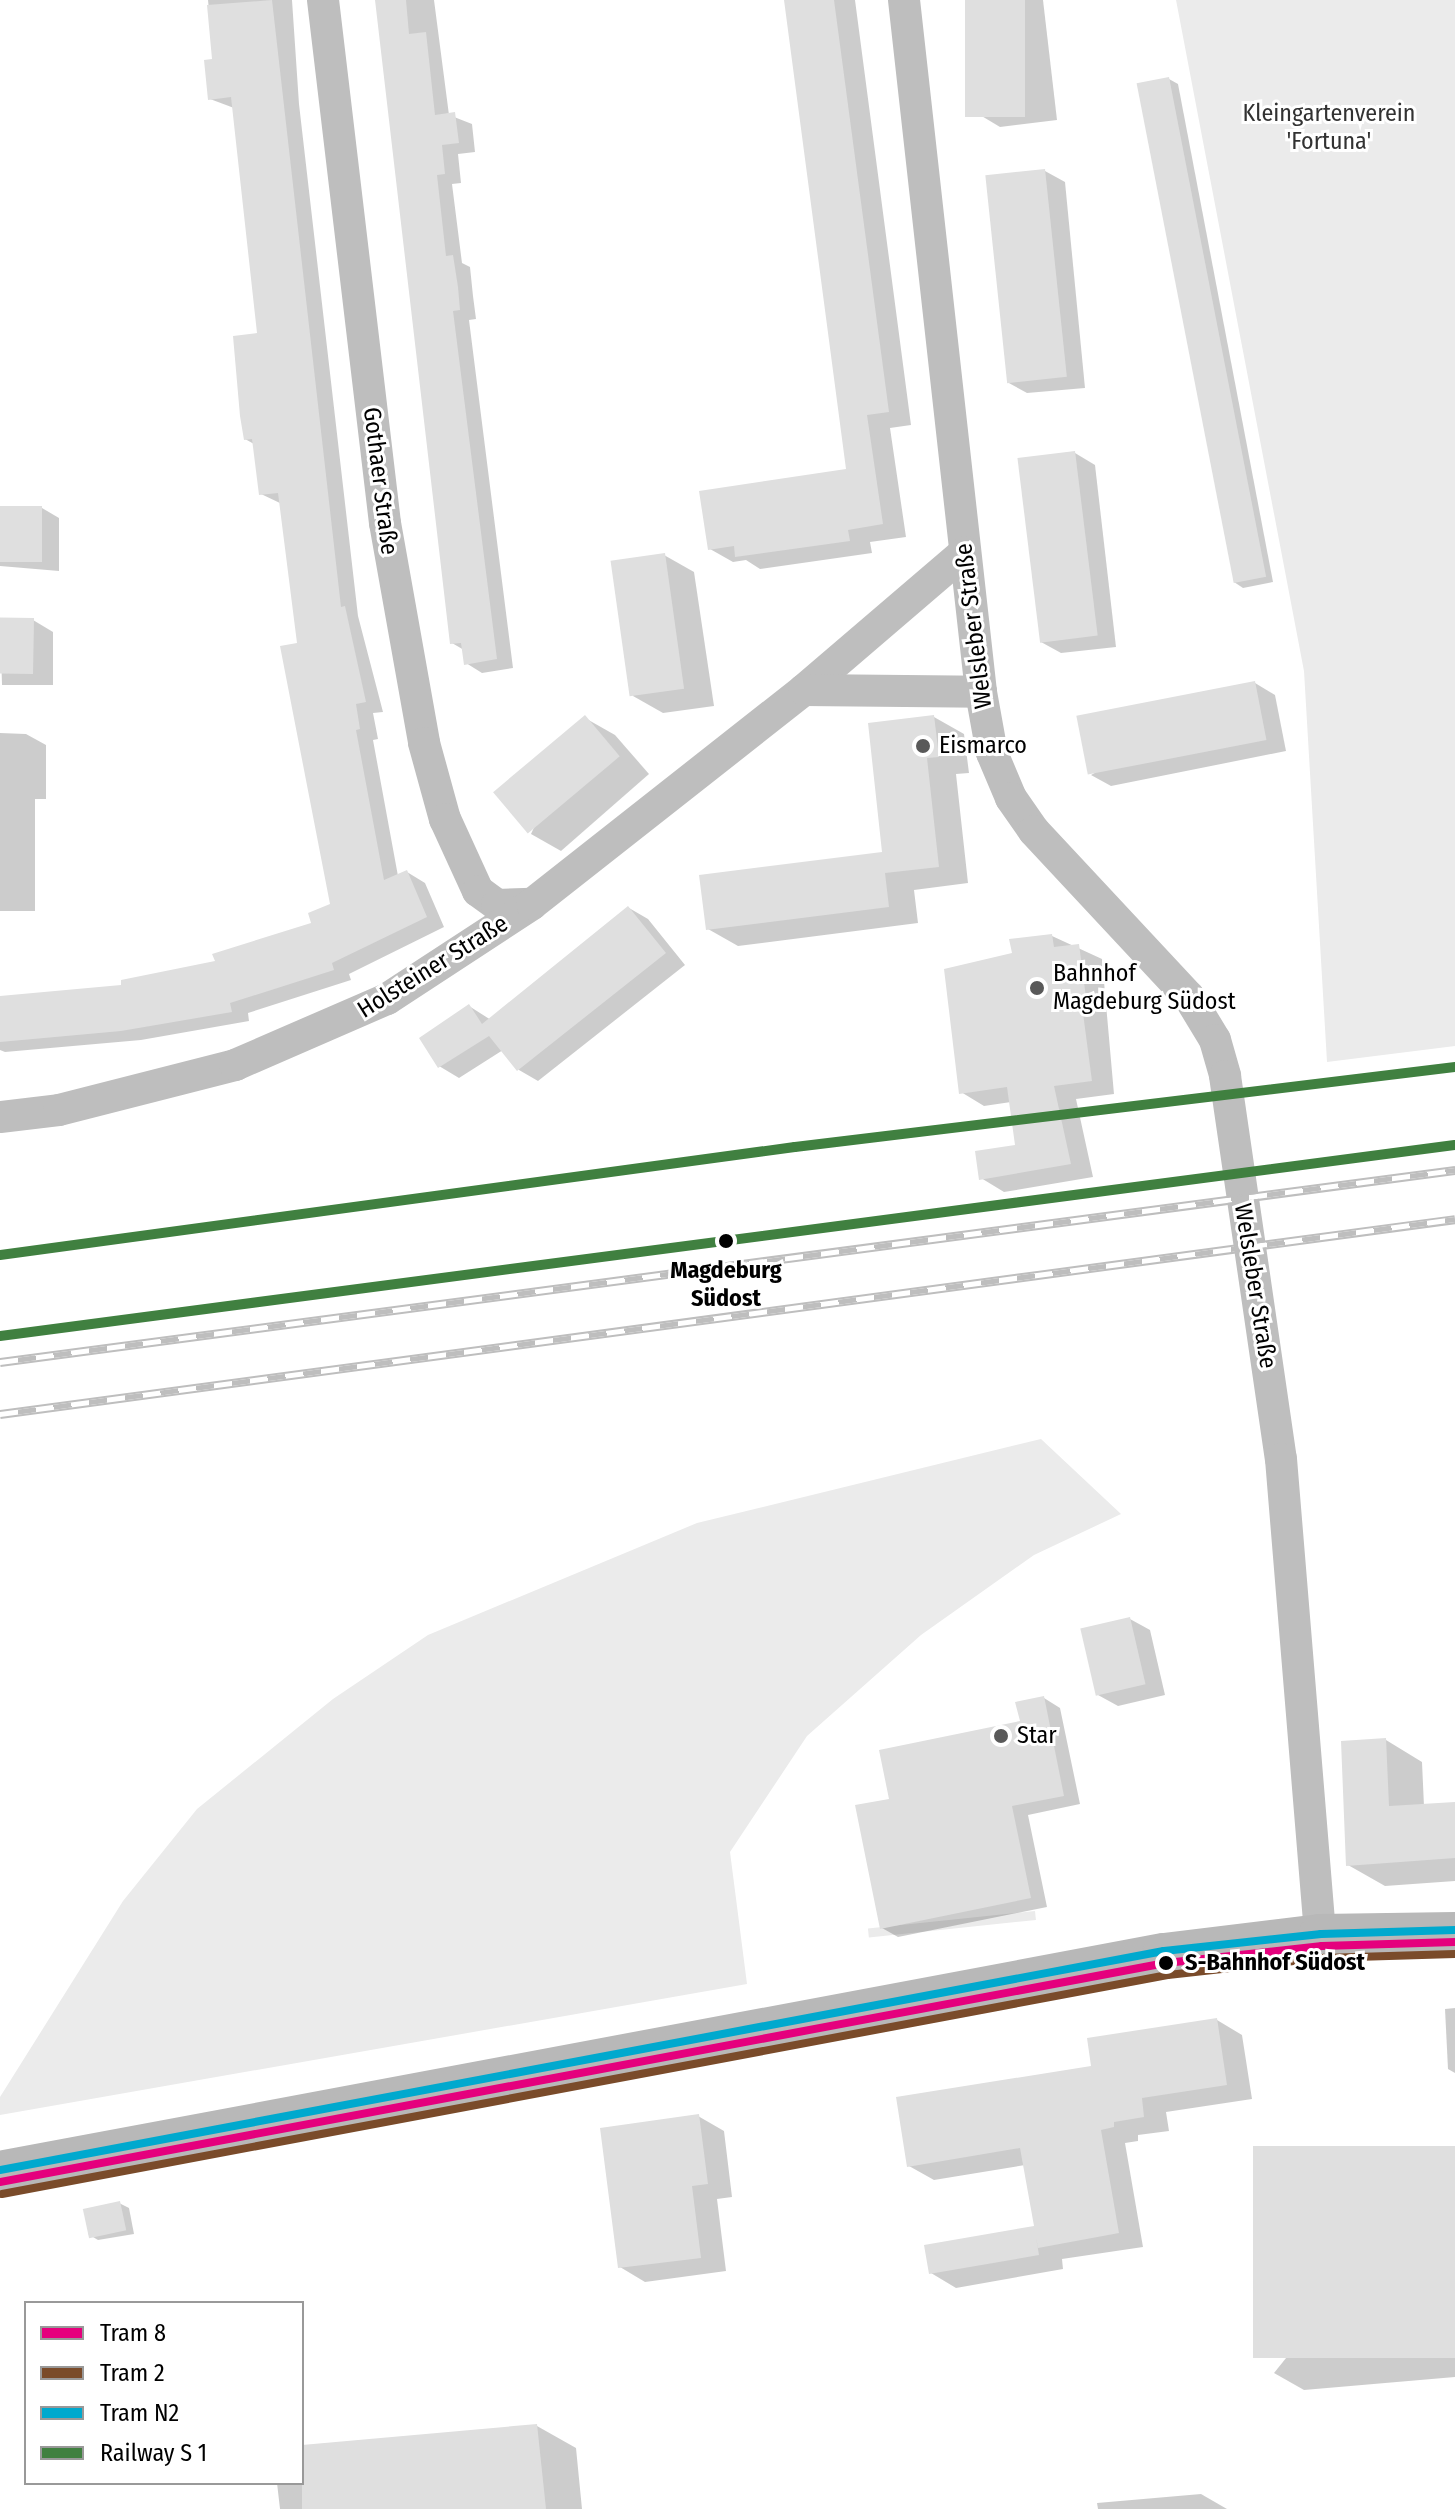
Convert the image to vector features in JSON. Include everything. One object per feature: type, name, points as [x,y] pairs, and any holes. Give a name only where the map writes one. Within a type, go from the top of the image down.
[{"type":"main road","points":[[0,2173],[1164,1955],[1320,1936],[1455,1934]]},
{"type":"street","name":"Gothaer Straße","points":[[323,0],[387,537],[424,743],[445,819],[478,891],[497,905],[532,904]]},
{"type":"street","name":"Welsleber Straße","points":[[904,0],[981,692],[998,772],[1017,808],[1178,982],[1206,1023],[1220,1057],[1281,1459],[1320,1936]]},
{"type":"street","name":"Holsteiner Straße","points":[[0,1117],[59,1110],[235,1065],[318,1033],[387,999],[532,904],[804,690],[965,552]]},
{"type":"street","points":[[804,690],[981,692]]},
{"type":"green space","name":"Kleingartenverein 'Fortuna'","points":[[1176,0],[1455,0],[1455,1046],[1327,1062],[1304,671]]},
{"type":"green space","points":[[1041,1439],[1121,1514],[1034,1555],[921,1635],[807,1736],[730,1852],[747,1984],[0,2115],[0,2097],[123,1901],[197,1809],[333,1699],[428,1635],[697,1523]]},
{"type":"green space","points":[[1035,1911],[1036,1920],[869,1938],[868,1929]]},
{"type":"building","points":[[272,0],[341,607],[345,606],[366,702],[356,704],[360,729],[356,730],[384,880],[407,870],[427,917],[332,963],[334,970],[230,1003],[232,1012],[121,1031],[0,1042],[0,996],[121,985],[121,980],[215,961],[212,954],[311,923],[308,913],[330,904],[280,646],[297,643],[278,493],[259,495],[252,439],[244,440],[240,416],[233,336],[257,333],[231,97],[208,100],[204,60],[212,59],[207,5]]},
{"type":"building","points":[[375,0],[406,0],[409,34],[426,32],[435,115],[455,112],[459,143],[442,145],[445,174],[437,175],[446,256],[453,255],[458,287],[460,310],[453,311],[497,659],[464,665],[461,643],[450,644]]},
{"type":"building","points":[[784,0],[834,0],[889,412],[867,415],[883,524],[848,530],[850,541],[735,557],[734,546],[708,550],[699,491],[846,469]]},
{"type":"building","points":[[965,0],[1025,0],[1025,117],[965,117]]},
{"type":"building","points":[[1169,77],[1266,577],[1234,583],[1137,83]]},
{"type":"building","points":[[1045,169],[1067,377],[1007,383],[985,175]]},
{"type":"building","points":[[1075,451],[1098,636],[1040,643],[1017,458]]},
{"type":"building","points":[[0,506],[42,506],[42,562],[0,562]]},
{"type":"building","points":[[665,553],[684,689],[630,696],[611,561]]},
{"type":"building","points":[[0,617],[34,618],[33,674],[0,673]]},
{"type":"building","points":[[1255,681],[1266,740],[1088,775],[1076,716]]},
{"type":"building","points":[[585,715],[620,756],[528,834],[493,792]]},
{"type":"building","points":[[934,715],[939,757],[927,758],[939,867],[885,873],[889,907],[706,930],[699,875],[882,852],[868,723]]},
{"type":"building","points":[[628,906],[666,953],[517,1071],[489,1036],[438,1068],[419,1038],[469,1004],[482,1024]]},
{"type":"building","points":[[1052,934],[1054,947],[1079,944],[1088,1013],[1083,1013],[1092,1081],[1054,1086],[1071,1164],[979,1180],[975,1151],[1015,1145],[1007,1087],[959,1094],[944,969],[1012,953],[1009,939]]},
{"type":"building","points":[[1130,1617],[1146,1684],[1096,1696],[1080,1628]]},
{"type":"building","points":[[1044,1696],[1064,1796],[1012,1806],[1031,1898],[880,1929],[855,1805],[889,1799],[879,1750],[1020,1721],[1015,1702]]},
{"type":"building","points":[[1386,1738],[1389,1806],[1455,1802],[1455,1858],[1346,1866],[1341,1741]]},
{"type":"building","points":[[1217,2018],[1227,2085],[1142,2098],[1144,2117],[1114,2122],[1114,2127],[1101,2130],[1119,2233],[1038,2248],[1036,2237],[1039,2255],[929,2274],[924,2245],[1034,2226],[1020,2148],[907,2167],[896,2097],[1091,2066],[1087,2038]]},
{"type":"building","points":[[699,2114],[708,2184],[692,2186],[701,2258],[618,2268],[600,2128]]},
{"type":"building","points":[[1253,2146],[1455,2146],[1455,2358],[1253,2358]]},
{"type":"building","points":[[120,2201],[126,2230],[89,2238],[83,2209]]},
{"type":"building","points":[[537,2424],[546,2509],[302,2509],[304,2445]]},
{"type":"railway","points":[[0,1362],[1455,1170]]},
{"type":"railway","points":[[0,1414],[1455,1219]]},
{"type":"tram line","name":"N2","points":[[0,2170],[1164,1951],[1321,1934],[1455,1930]]},
{"type":"tram line","name":"8","points":[[0,2182],[1166,1963],[1322,1946],[1455,1942]]},
{"type":"tram line","name":"2","points":[[2,2194],[1168,1975],[1323,1958],[1455,1954]]},
{"type":"transit line","points":[[0,1255],[795,1147],[1455,1067]]},
{"type":"transit line","points":[[0,1336],[1455,1145]]},
{"type":"place","name":"Eismarco","points":[[923,746]]},
{"type":"place","name":"Bahnhof Magdeburg Südost","points":[[1037,988]]},
{"type":"place","name":"Magdeburg Südost","points":[[726,1241]]},
{"type":"place","name":"Star","points":[[1001,1736]]},
{"type":"place","name":"S-Bahnhof Südost","points":[[1166,1963]]}]
